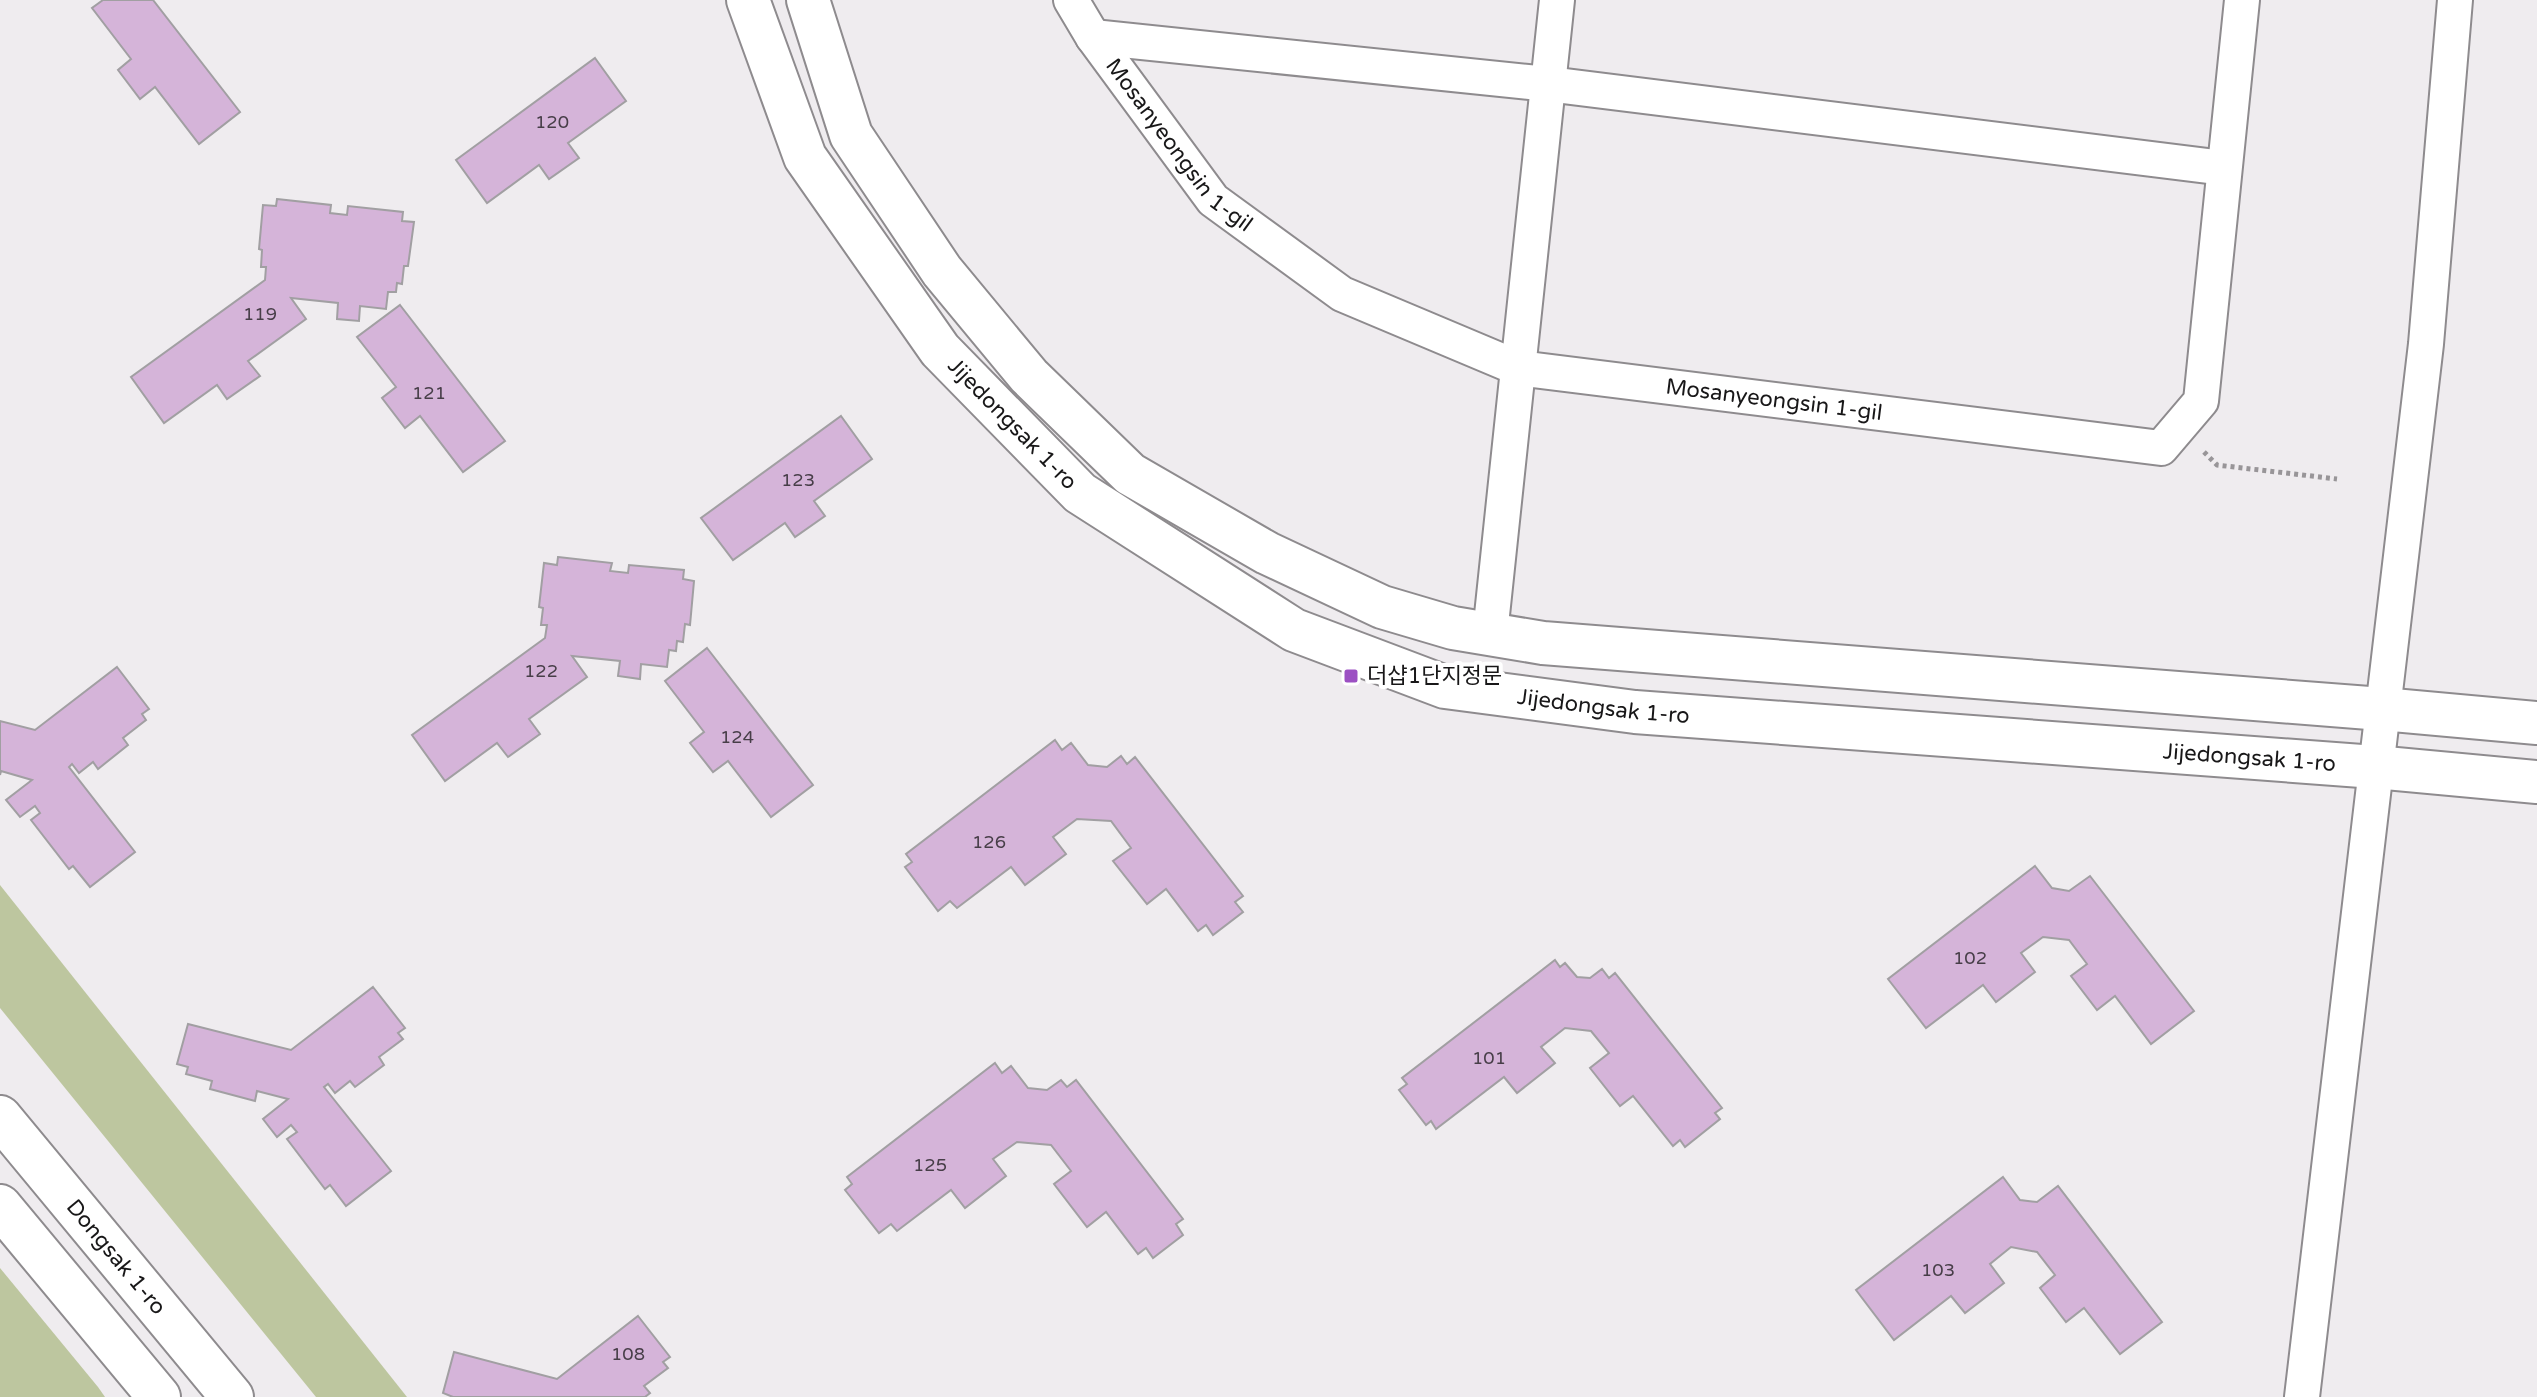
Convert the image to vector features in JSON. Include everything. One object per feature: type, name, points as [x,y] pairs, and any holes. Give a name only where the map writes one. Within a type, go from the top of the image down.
[{"type":"street","name":"Jijedongsak 1-ro","points":[[748,0],[805,157],[940,350],[1080,493],[1294,630],[1445,687],[1635,712],[2375,767],[2537,782]]},
{"type":"street","name":"Jijedongsak 1-ro","points":[[808,0],[851,135],[942,271],[1029,376],[1130,474],[1267,553],[1382,607],[1453,628],[1543,643],[2537,723]]},
{"type":"street","name":"Mosanyeongsin 1-gil","points":[[1071,0],[1093,37],[1213,200],[1342,294],[1518,368],[2161,448],[2201,401],[2242,0]]},
{"type":"street","points":[[1490,634],[1557,0]]},
{"type":"street","points":[[2302,1397],[2426,344],[2455,0]]},
{"type":"street","points":[[1093,37],[1548,84],[2224,168]]},
{"type":"street","name":"Dongsak 1-ro","points":[[0,1117],[232,1397]]},
{"type":"street","points":[[0,1206],[159,1397]]},
{"type":"path","points":[[2179,427],[2217,465],[2337,479]]},
{"type":"green space","points":[[0,885],[407,1397],[316,1397],[0,1008]]},
{"type":"green space","points":[[0,1268],[98,1387],[105,1397],[0,1397]]},
{"type":"building","points":[[103,0],[153,0],[240,112],[199,144],[155,87],[140,99],[118,70],[131,59],[92,8]]},
{"type":"building","points":[[595,58],[626,101],[568,143],[579,158],[549,179],[539,165],[487,203],[456,160]]},
{"type":"building","points":[[277,199],[331,205],[330,213],[347,215],[348,206],[403,212],[402,221],[414,222],[408,266],[404,266],[402,284],[397,283],[396,292],[388,292],[386,309],[360,306],[359,321],[337,319],[338,303],[291,298],[306,319],[248,361],[260,376],[227,399],[217,385],[164,423],[131,377],[265,280],[266,267],[261,267],[262,250],[259,249],[263,205],[276,206]]},
{"type":"building","points":[[400,305],[505,441],[463,472],[420,416],[405,428],[382,398],[396,387],[357,337]]},
{"type":"building","points":[[841,416],[872,459],[814,501],[825,516],[795,537],[785,523],[733,560],[701,518]]},
{"type":"building","points":[[558,557],[612,563],[610,571],[628,573],[629,565],[684,570],[683,579],[694,581],[690,625],[685,624],[683,642],[677,641],[676,651],[669,650],[667,667],[641,664],[640,679],[618,676],[620,661],[572,656],[587,677],[529,719],[540,734],[508,757],[497,743],[445,781],[412,735],[545,638],[547,625],[541,625],[543,608],[539,607],[544,563],[557,565]]},
{"type":"building","points":[[707,648],[813,785],[771,817],[728,761],[713,772],[690,743],[704,732],[665,681]]},
{"type":"building","points":[[117,667],[149,709],[142,714],[146,720],[123,738],[128,745],[98,769],[93,762],[79,773],[72,764],[69,767],[135,852],[90,887],[73,866],[69,869],[31,820],[40,813],[35,806],[20,817],[6,800],[32,780],[1,771],[0,775],[0,721],[35,730]]},
{"type":"building","points":[[1055,740],[1062,750],[1071,743],[1088,765],[1107,767],[1121,756],[1127,764],[1135,757],[1243,896],[1235,902],[1243,912],[1213,935],[1206,925],[1198,931],[1166,889],[1147,904],[1113,861],[1131,848],[1111,821],[1077,819],[1053,837],[1066,854],[1025,885],[1011,867],[957,908],[950,901],[938,911],[905,867],[912,862],[906,854]]},
{"type":"building","points":[[2035,866],[2052,888],[2069,891],[2090,876],[2194,1011],[2151,1044],[2115,996],[2097,1010],[2071,976],[2087,964],[2069,940],[2043,937],[2021,953],[2035,972],[1996,1002],[1983,985],[1926,1028],[1888,979]]},
{"type":"building","points":[[1555,960],[1560,967],[1565,963],[1577,977],[1590,978],[1602,969],[1609,978],[1615,973],[1722,1108],[1715,1113],[1720,1119],[1685,1147],[1680,1140],[1673,1146],[1633,1096],[1620,1106],[1590,1068],[1609,1053],[1591,1031],[1565,1028],[1541,1047],[1555,1063],[1517,1093],[1504,1077],[1436,1129],[1431,1121],[1426,1125],[1399,1090],[1407,1084],[1402,1078]]},
{"type":"building","points":[[373,987],[405,1028],[398,1033],[403,1039],[379,1057],[384,1065],[355,1087],[350,1081],[335,1093],[328,1084],[324,1087],[391,1171],[346,1206],[330,1185],[325,1189],[287,1139],[297,1132],[291,1125],[277,1137],[263,1119],[288,1099],[257,1091],[255,1101],[210,1089],[212,1081],[186,1074],[188,1067],[177,1064],[188,1024],[291,1050]]},
{"type":"building","points":[[995,1063],[1002,1073],[1011,1066],[1028,1088],[1047,1090],[1061,1080],[1067,1087],[1076,1080],[1183,1219],[1176,1224],[1183,1235],[1153,1258],[1146,1248],[1138,1254],[1106,1212],[1087,1227],[1054,1184],[1071,1171],[1051,1145],[1017,1142],[993,1159],[1006,1176],[965,1208],[951,1190],[897,1231],[891,1224],[879,1233],[845,1190],[852,1184],[847,1177]]},
{"type":"building","points":[[2003,1177],[2020,1200],[2037,1202],[2058,1186],[2162,1322],[2120,1354],[2084,1308],[2066,1322],[2040,1288],[2055,1275],[2037,1252],[2011,1247],[1990,1264],[2004,1283],[1965,1313],[1951,1296],[1894,1340],[1856,1290]]},
{"type":"building","points":[[638,1316],[670,1357],[663,1362],[668,1368],[644,1386],[650,1393],[645,1397],[453,1397],[443,1393],[454,1352],[557,1379]]},
{"type":"place","name":"더샵1단지정문","points":[[1351,676]]}]
